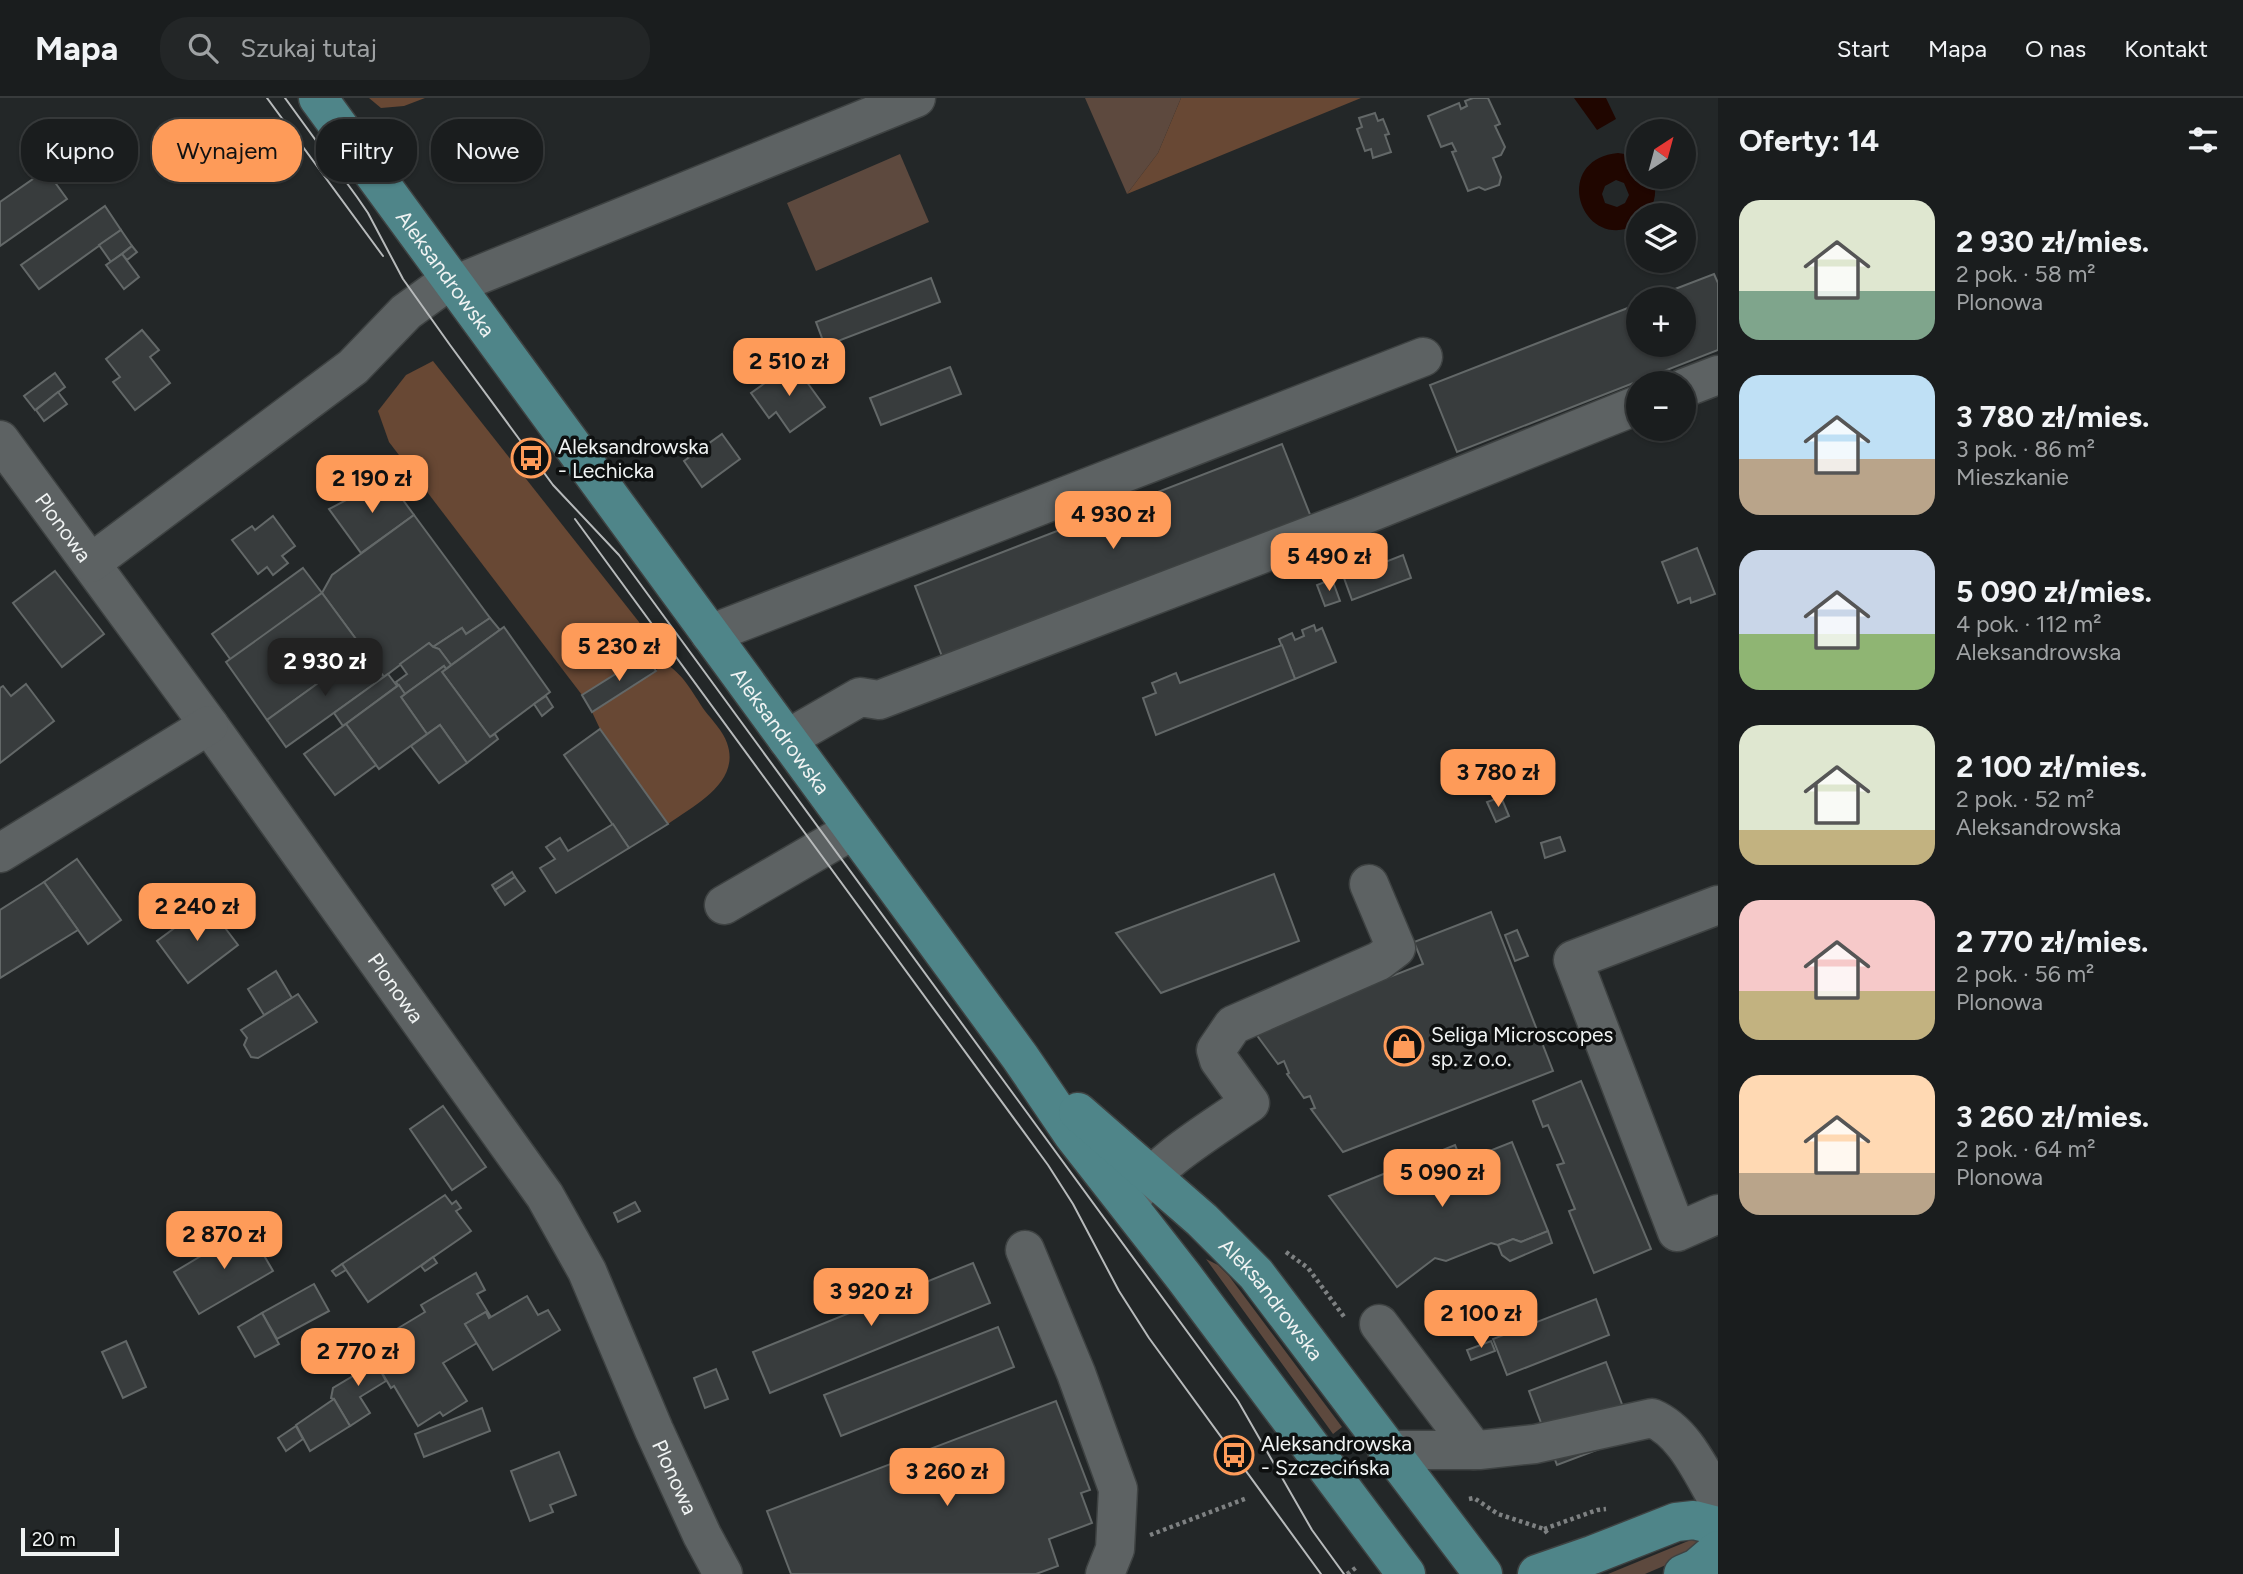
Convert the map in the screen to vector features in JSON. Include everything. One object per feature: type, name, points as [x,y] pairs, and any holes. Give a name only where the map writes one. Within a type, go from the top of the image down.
[{"type":"main road","name":"Aleksandrowska","points":[[318,98],[1020,1057],[1073,1135],[1201,1299],[1406,1574]]},
{"type":"main road","name":"Aleksandrowska","points":[[1020,1057],[1105,1137],[1224,1241],[1256,1274],[1483,1574]]},
{"type":"main road","points":[[1546,1558],[1584,1558],[1676,1522],[1694,1520],[1718,1526]]},
{"type":"main road","points":[[1683,1574],[1697,1568],[1718,1550]]},
{"type":"street","points":[[91,563],[353,367],[406,312],[452,282],[916,98]]},
{"type":"street","points":[[710,634],[1423,357]]},
{"type":"street","points":[[1696,383],[1718,375]]},
{"type":"street","points":[[787,739],[860,697],[879,700],[1346,522],[1626,410]]},
{"type":"street","name":"Plonowa","points":[[0,440],[209,725],[514,1153],[565,1229],[587,1271],[702,1535],[723,1574]]},
{"type":"street","points":[[0,853],[209,725]]},
{"type":"street","points":[[724,905],[853,830]]},
{"type":"street","points":[[1126,1204],[1150,1175],[1250,1103],[1219,1060],[1216,1049],[1233,1025],[1379,961],[1396,948],[1369,884]]},
{"type":"street","points":[[1718,905],[1573,960],[1677,1232],[1718,1214]]},
{"type":"street","points":[[1025,1250],[1076,1373],[1118,1489],[1110,1561]]},
{"type":"street","points":[[1364,1324],[1463,1450]]},
{"type":"street","points":[[1387,1450],[1463,1450],[1535,1444],[1652,1418],[1662,1423],[1681,1441],[1718,1500]]},
{"type":"path","points":[[1280,1248],[1308,1268],[1364,1324]]},
{"type":"path","points":[[1463,1450],[1474,1498],[1498,1514],[1544,1529],[1546,1558]]},
{"type":"path","points":[[1110,1561],[1247,1498]]},
{"type":"path","points":[[1465,1500],[1474,1498]]},
{"type":"shaded area","points":[[369,98],[425,98],[404,106],[381,108]]},
{"type":"shaded area","points":[[1085,98],[1181,98],[1158,153],[1127,194]]},
{"type":"shaded area","points":[[1181,98],[1361,98],[1127,194],[1158,153]]},
{"type":"shaded area","points":[[1574,98],[1606,98],[1616,119],[1597,130]]},
{"type":"shaded area","points":[[1618,153],[1626,154],[1626,188],[1624,183],[1616,180],[1605,186],[1602,194],[1605,203],[1617,207],[1625,203],[1629,195],[1626,189],[1655,189],[1654,201],[1626,203],[1626,228],[1618,230],[1602,227],[1589,217],[1581,203],[1579,187],[1584,171],[1597,159]]},
{"type":"shaded area","points":[[900,154],[929,222],[816,271],[787,203]]},
{"type":"shaded area","points":[[433,361],[639,622],[649,642],[646,655],[582,695],[389,442],[378,411],[406,375]]},
{"type":"shaded area","points":[[663,662],[682,677],[720,730],[730,757],[722,781],[713,791],[668,824],[600,729],[592,712],[656,671]]},
{"type":"shaded area","points":[[1206,1259],[1218,1265],[1229,1276],[1342,1427],[1333,1434],[1328,1427]]},
{"type":"shaded area","points":[[1698,1537],[1703,1539],[1687,1556],[1645,1574],[1608,1574]]},
{"type":"building","points":[[1488,98],[1500,124],[1495,126],[1505,147],[1501,155],[1493,158],[1501,177],[1499,185],[1485,190],[1479,187],[1468,191],[1452,152],[1456,151],[1452,143],[1441,147],[1428,116],[1459,103],[1461,109],[1467,106],[1465,101]]},
{"type":"building","points":[[1375,113],[1378,121],[1383,119],[1389,134],[1385,135],[1391,152],[1373,158],[1371,149],[1365,151],[1357,129],[1362,127],[1359,118]]},
{"type":"building","points":[[29,182],[55,182],[67,199],[0,246],[0,202]]},
{"type":"building","points":[[105,206],[121,230],[39,289],[21,265]]},
{"type":"building","points":[[121,230],[132,246],[111,262],[99,245]]},
{"type":"building","points":[[132,246],[137,252],[127,260],[122,254]]},
{"type":"building","points":[[122,254],[139,277],[124,289],[106,265]]},
{"type":"building","points":[[1714,274],[1718,283],[1718,350],[1664,371],[1626,371],[1626,386],[1457,452],[1430,385],[1626,309],[1626,357],[1696,357],[1696,287],[1680,287]]},
{"type":"building","points":[[931,278],[940,302],[825,346],[816,322]]},
{"type":"building","points":[[142,330],[159,350],[150,357],[170,383],[135,410],[113,382],[120,377],[106,359]]},
{"type":"building","points":[[793,363],[825,407],[790,432],[776,412],[769,418],[751,393]]},
{"type":"building","points":[[950,367],[961,394],[881,425],[870,398]]},
{"type":"building","points":[[55,373],[65,387],[35,410],[24,396]]},
{"type":"building","points":[[58,392],[67,404],[44,421],[36,410]]},
{"type":"building","points":[[722,434],[740,459],[702,487],[684,461]]},
{"type":"building","points":[[1282,444],[1311,517],[943,659],[915,586]]},
{"type":"building","points":[[383,483],[395,489],[414,515],[361,553],[329,509],[370,485]]},
{"type":"building","points":[[414,515],[490,618],[466,634],[462,628],[433,647],[429,643],[384,677],[322,593],[332,575]]},
{"type":"building","points":[[273,516],[295,546],[282,556],[288,563],[273,575],[267,567],[258,574],[232,540],[252,526],[255,530]]},
{"type":"building","points":[[1697,548],[1715,594],[1691,603],[1690,598],[1678,603],[1662,562]]},
{"type":"building","points":[[1403,555],[1411,578],[1352,600],[1344,578]]},
{"type":"building","points":[[303,568],[322,593],[231,660],[212,634]]},
{"type":"building","points":[[55,571],[104,634],[62,667],[13,603]]},
{"type":"building","points":[[1332,579],[1340,601],[1325,606],[1317,585]]},
{"type":"building","points":[[322,593],[364,650],[267,720],[226,662]]},
{"type":"building","points":[[490,618],[500,630],[451,665],[439,649],[433,647],[462,628],[466,634]]},
{"type":"building","points":[[1314,625],[1316,631],[1322,628],[1336,662],[1295,679],[1279,639],[1292,633],[1295,640],[1304,636],[1302,630]]},
{"type":"building","points":[[504,627],[550,692],[490,737],[442,672]]},
{"type":"building","points":[[429,643],[439,649],[451,665],[446,669],[444,666],[405,694],[396,682],[407,674],[400,664]]},
{"type":"building","points":[[1282,645],[1295,679],[1156,735],[1143,698],[1156,693],[1152,683],[1176,673],[1180,683]]},
{"type":"building","points":[[364,650],[384,677],[286,747],[267,720]]},
{"type":"building","points":[[646,655],[656,671],[592,712],[582,695]]},
{"type":"building","points":[[444,666],[446,669],[442,672],[490,737],[495,734],[498,739],[467,763],[440,725],[427,734],[401,697]]},
{"type":"building","points":[[388,674],[397,686],[343,726],[334,713]]},
{"type":"building","points":[[26,684],[54,721],[0,763],[0,688],[3,686],[11,696]]},
{"type":"building","points":[[399,685],[405,694],[401,697],[427,734],[379,769],[346,724]]},
{"type":"building","points":[[546,696],[553,707],[542,716],[534,704]]},
{"type":"building","points":[[346,724],[376,765],[335,795],[304,754]]},
{"type":"building","points":[[440,725],[467,763],[439,783],[411,746]]},
{"type":"building","points":[[600,729],[668,824],[629,848],[564,755]]},
{"type":"building","points":[[1501,797],[1509,816],[1496,822],[1487,802]]},
{"type":"building","points":[[613,824],[629,848],[556,893],[540,868],[555,859],[546,847],[560,838],[568,851]]},
{"type":"building","points":[[1560,837],[1565,851],[1545,858],[1541,843]]},
{"type":"building","points":[[77,859],[121,920],[88,944],[44,882]]},
{"type":"building","points":[[512,872],[515,877],[495,890],[492,885]]},
{"type":"building","points":[[1274,874],[1299,941],[1161,993],[1116,933]]},
{"type":"building","points":[[515,877],[525,891],[505,905],[495,890]]},
{"type":"building","points":[[44,882],[78,930],[0,978],[0,910]]},
{"type":"building","points":[[207,904],[238,945],[188,983],[157,941]]},
{"type":"building","name":"Seliga Microscopes sp. z o.o.","points":[[1491,912],[1553,1071],[1343,1152],[1311,1109],[1315,1108],[1310,1096],[1304,1098],[1287,1074],[1289,1073],[1284,1061],[1278,1064],[1253,1030],[1423,964],[1414,942]]},
{"type":"building","points":[[1517,930],[1528,956],[1515,961],[1505,935]]},
{"type":"building","points":[[276,971],[292,998],[264,1015],[248,989]]},
{"type":"building","points":[[298,994],[317,1022],[258,1058],[251,1057],[244,1045],[247,1038],[241,1030]]},
{"type":"building","points":[[1581,1081],[1651,1249],[1594,1273],[1569,1211],[1575,1209],[1557,1165],[1564,1163],[1548,1125],[1543,1127],[1533,1101]]},
{"type":"building","points":[[443,1106],[486,1167],[452,1190],[410,1129]]},
{"type":"building","points":[[1512,1142],[1548,1231],[1521,1242],[1513,1239],[1498,1245],[1491,1243],[1446,1261],[1435,1258],[1397,1287],[1329,1196],[1455,1145],[1462,1162]]},
{"type":"building","points":[[445,1195],[452,1204],[456,1201],[461,1208],[456,1211],[471,1231],[368,1302],[342,1264]]},
{"type":"building","points":[[635,1202],[640,1211],[618,1222],[614,1213]]},
{"type":"building","points":[[248,1228],[273,1271],[199,1314],[174,1272]]},
{"type":"building","points":[[1548,1231],[1552,1243],[1510,1261],[1502,1255],[1498,1245],[1513,1239],[1521,1242]]},
{"type":"building","points":[[433,1257],[437,1263],[425,1271],[421,1266]]},
{"type":"building","points":[[973,1263],[990,1303],[770,1393],[753,1352]]},
{"type":"building","points":[[342,1264],[346,1270],[336,1276],[332,1271]]},
{"type":"building","points":[[476,1273],[485,1290],[477,1294],[491,1317],[489,1318],[486,1312],[465,1324],[477,1343],[443,1363],[467,1401],[443,1416],[440,1412],[418,1426],[367,1347],[425,1312],[421,1305]]},
{"type":"building","points":[[314,1284],[329,1311],[277,1339],[262,1313]]},
{"type":"building","points":[[527,1296],[538,1315],[548,1310],[560,1330],[493,1370],[465,1324],[486,1312],[489,1318]]},
{"type":"building","points":[[1596,1299],[1609,1335],[1507,1375],[1493,1339]]},
{"type":"building","points":[[262,1313],[279,1344],[255,1357],[238,1327]]},
{"type":"building","points":[[998,1327],[1014,1367],[841,1436],[824,1395]]},
{"type":"building","points":[[364,1340],[386,1381],[360,1397],[370,1413],[350,1426],[331,1398],[333,1388],[368,1367],[355,1346]]},
{"type":"building","points":[[126,1341],[146,1387],[123,1398],[102,1352]]},
{"type":"building","points":[[1491,1341],[1495,1351],[1471,1360],[1467,1350]]},
{"type":"building","points":[[1606,1362],[1634,1436],[1557,1465],[1529,1391]]},
{"type":"building","points":[[716,1369],[728,1399],[705,1408],[694,1378]]},
{"type":"building","points":[[334,1399],[350,1426],[310,1451],[296,1425]]},
{"type":"building","points":[[1056,1401],[1090,1490],[1081,1493],[1092,1523],[1049,1539],[1058,1566],[1036,1574],[791,1574],[767,1511]]},
{"type":"building","points":[[482,1408],[490,1431],[424,1457],[415,1434]]},
{"type":"building","points":[[296,1426],[303,1439],[286,1451],[278,1438]]},
{"type":"building","points":[[559,1452],[576,1495],[550,1505],[553,1512],[530,1521],[511,1471]]},
{"type":"tram line","points":[[267,98],[383,256]]},
{"type":"tram line","points":[[285,98],[368,213],[403,279],[450,345],[553,485],[619,555],[1238,1401],[1312,1530],[1344,1574]]},
{"type":"tram line","points":[[575,519],[1048,1165],[1073,1204],[1119,1291],[1149,1338],[1321,1574]]},
{"type":"place","name":"Aleksandrowska - Lechicka","points":[[531,458]]},
{"type":"place","name":"Seliga Microscopes sp. z o.o.","points":[[1404,1046]]},
{"type":"place","name":"Aleksandrowska - Szczecińska","points":[[1234,1455]]}]
